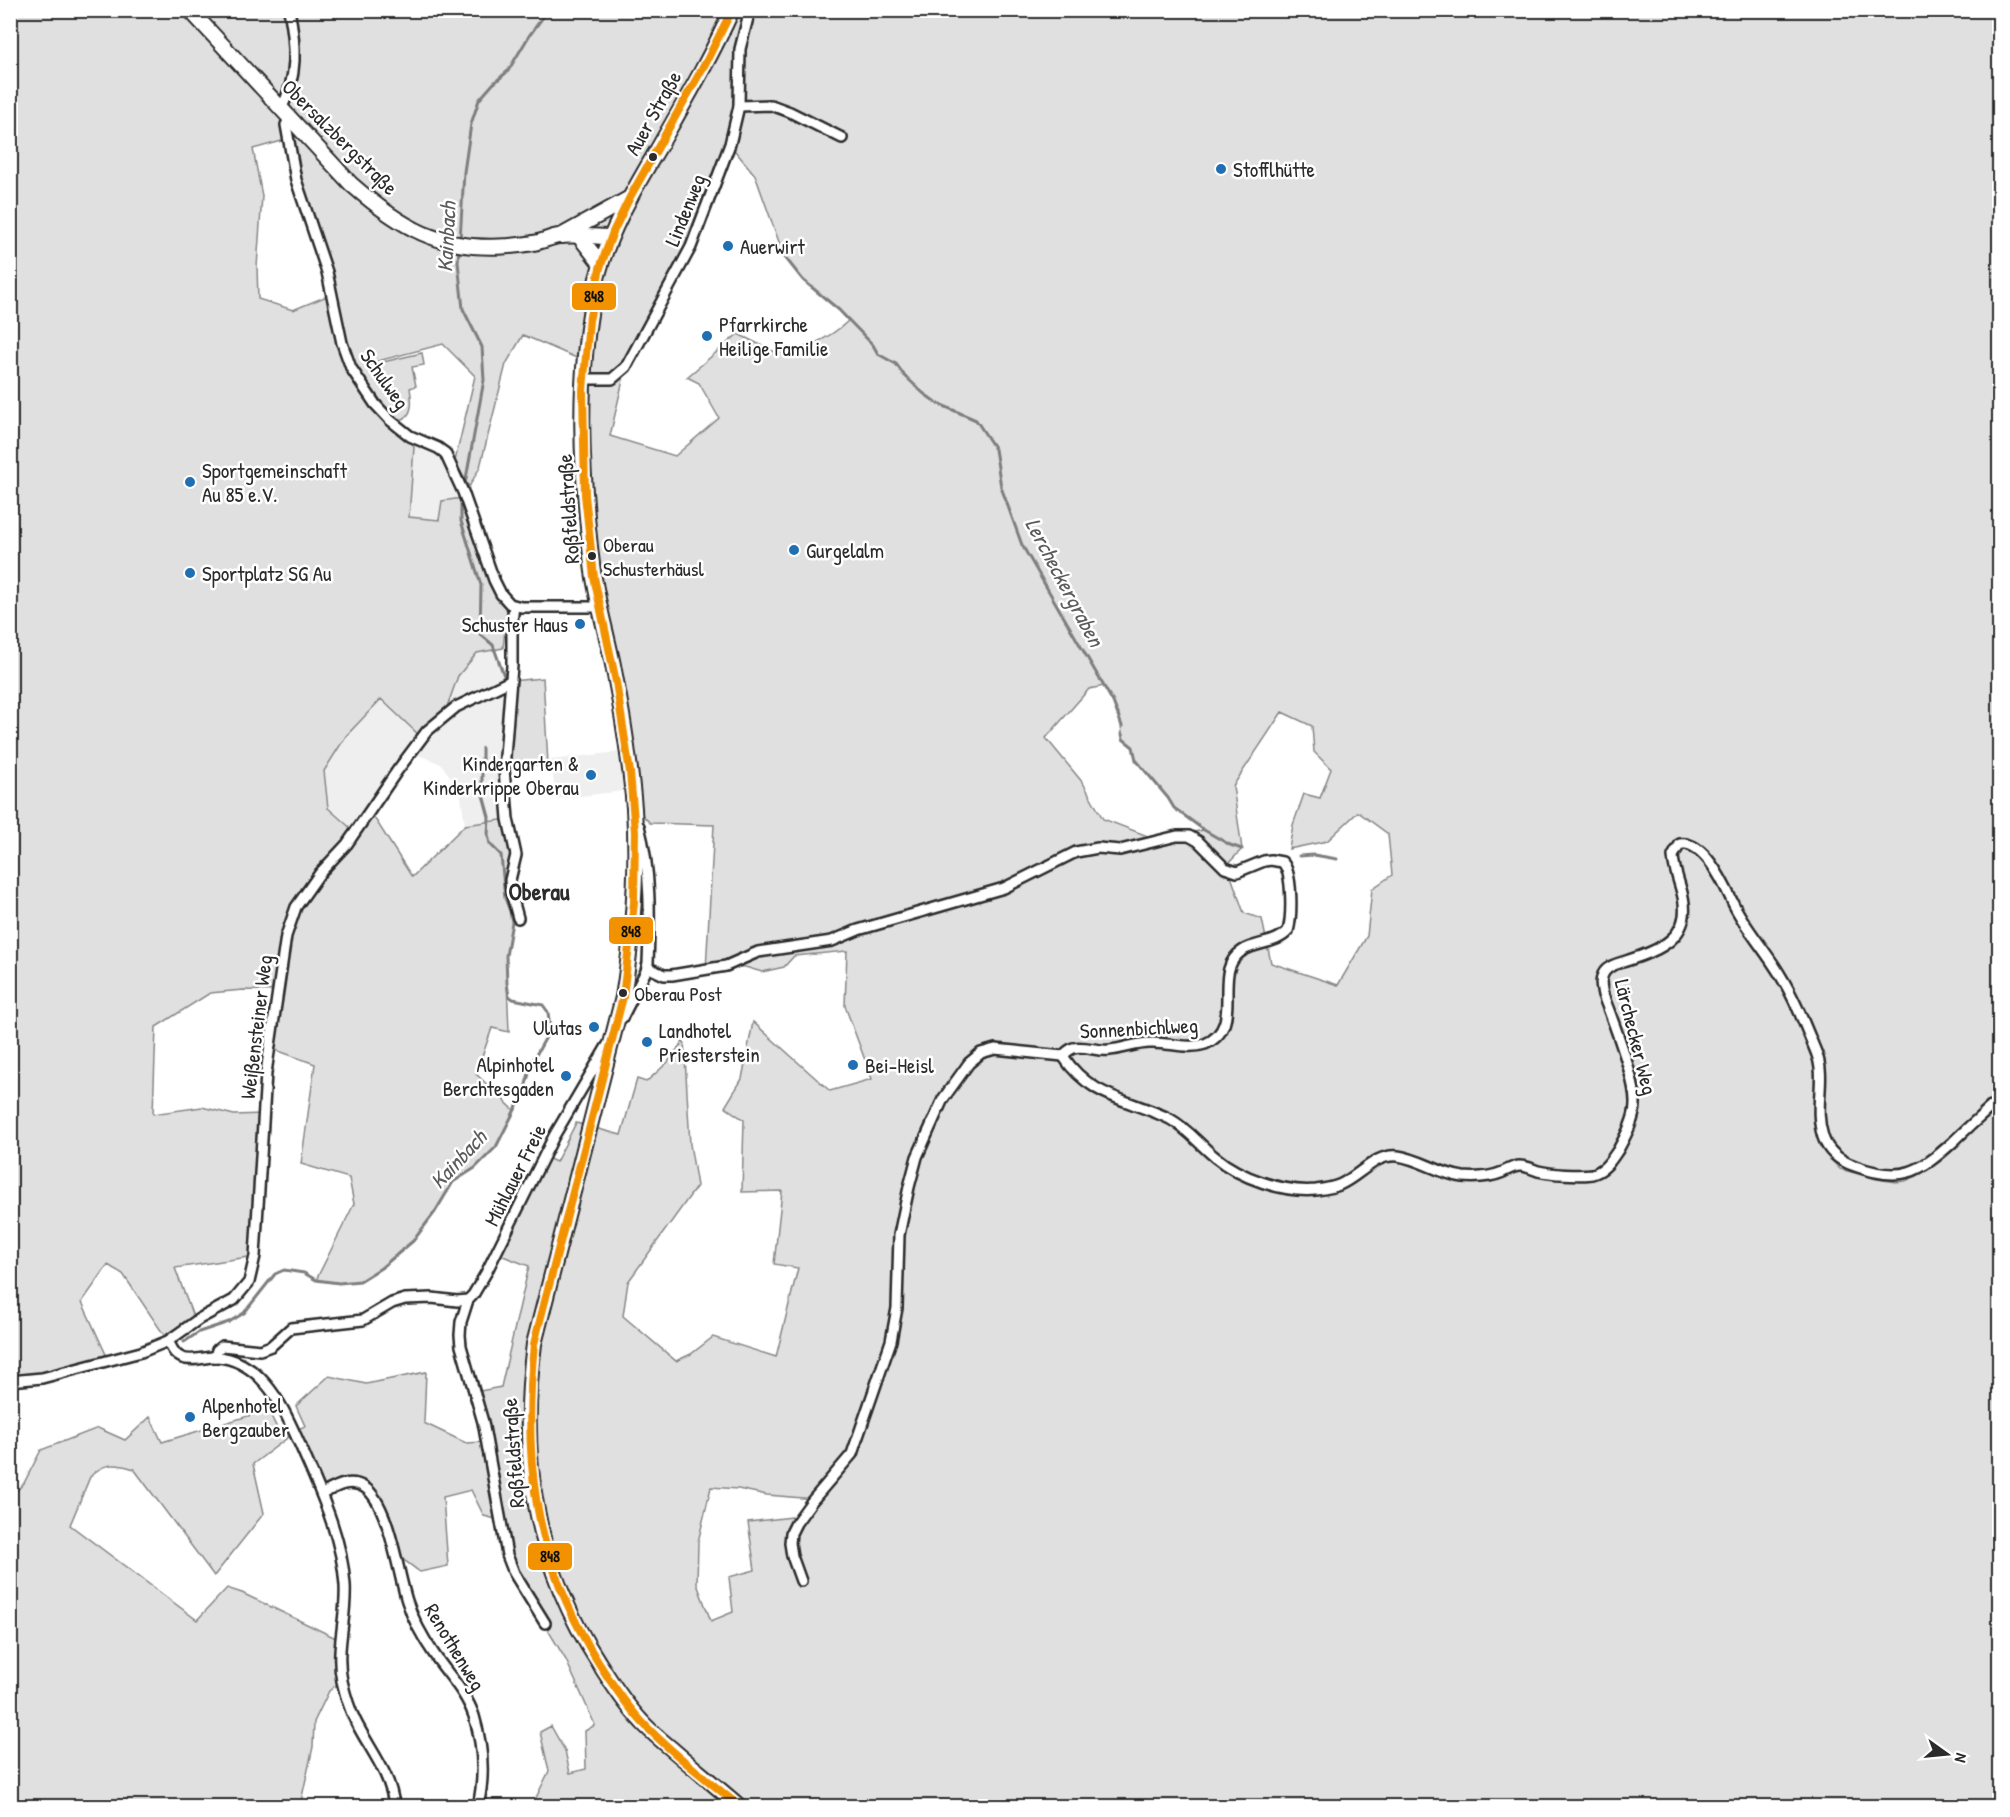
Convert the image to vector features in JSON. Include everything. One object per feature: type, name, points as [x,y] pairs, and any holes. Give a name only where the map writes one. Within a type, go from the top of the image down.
[{"type":"main road","name":"Obersalzbergstraße","points":[[190,10],[351,184],[381,210],[404,225],[439,240],[475,246],[532,243],[560,236],[610,237]]},
{"type":"main road","name":"Auer Straße","points":[[610,237],[732,10]]},
{"type":"main road","name":"Obersalzbergstraße","points":[[560,236],[630,198]]},
{"type":"main road","points":[[589,220],[597,222],[610,237]]},
{"type":"main road","points":[[579,236],[601,264]]},
{"type":"main road","name":"Roßfeldstraße","points":[[610,237],[592,305],[584,379],[585,471],[592,565],[619,699],[634,806],[633,924],[623,998],[594,1118],[534,1344],[529,1380],[528,1431],[532,1492],[542,1536],[557,1584],[580,1634],[610,1681],[644,1725],[739,1806]]},
{"type":"street","points":[[286,113],[295,56],[289,10]]},
{"type":"street","name":"Lindenweg","points":[[584,379],[612,379],[626,367],[691,247],[730,144],[739,106],[740,50],[750,10]]},
{"type":"street","points":[[739,106],[771,105],[842,138]]},
{"type":"street","name":"Schulweg","points":[[286,113],[296,180],[327,272],[342,343],[351,368],[375,404],[402,431],[445,453],[463,492],[494,579],[505,600],[514,606]]},
{"type":"street","points":[[293,155],[298,146],[311,139]]},
{"type":"street","points":[[518,918],[511,892],[510,880],[516,855],[508,819],[504,769],[514,606],[600,607]]},
{"type":"street","name":"Weißensteiner Weg","points":[[10,1381],[53,1375],[141,1352],[168,1341],[199,1319],[234,1300],[249,1282],[253,1270],[266,1073],[286,936],[296,907],[320,873],[347,844],[427,731],[456,707],[510,681]]},
{"type":"street","name":"Roßfeldstraße","points":[[613,1036],[647,967],[649,879],[645,850],[634,806]]},
{"type":"street","name":"Sonnenbichlweg","points":[[647,967],[664,975],[672,975],[726,966],[758,952],[832,940],[858,930],[1004,888],[1076,852],[1098,848],[1120,850],[1177,836],[1189,836],[1226,868],[1237,872],[1271,860],[1286,865],[1289,878],[1288,931],[1279,937],[1246,948],[1236,957],[1229,970],[1228,1011],[1216,1036],[1208,1042],[1200,1046],[1150,1043],[1098,1051],[1080,1047],[1071,1049],[1063,1056],[995,1049],[981,1053],[969,1063],[943,1099],[917,1157],[909,1187],[900,1235],[897,1308],[891,1341],[852,1454],[795,1523],[791,1533],[792,1556],[801,1581]]},
{"type":"street","name":"Lärchecker Weg","points":[[1063,1056],[1069,1066],[1097,1089],[1185,1128],[1225,1165],[1266,1183],[1282,1187],[1304,1190],[1338,1186],[1381,1158],[1390,1156],[1404,1157],[1437,1171],[1463,1177],[1491,1175],[1520,1166],[1548,1173],[1593,1174],[1603,1170],[1622,1143],[1635,1104],[1625,1059],[1600,984],[1602,975],[1612,965],[1659,949],[1672,939],[1680,928],[1684,916],[1684,904],[1674,856],[1680,844],[1686,843],[1698,848],[1723,883],[1745,925],[1769,957],[1791,996],[1821,1065],[1818,1117],[1824,1139],[1831,1151],[1849,1164],[1863,1169],[1889,1175],[1913,1172],[1934,1160],[1993,1105],[2000,1102]]},
{"type":"street","name":"Mühlauer Freie","points":[[545,1623],[514,1573],[505,1547],[483,1422],[461,1346],[461,1322],[468,1300],[486,1273],[554,1136],[613,1036]]},
{"type":"street","points":[[215,1357],[217,1350],[222,1346],[252,1350],[266,1348],[291,1328],[363,1320],[392,1303],[405,1299],[468,1300]]},
{"type":"street","points":[[168,1341],[175,1354],[181,1358],[215,1357],[238,1362],[250,1369],[267,1384],[294,1433],[322,1494],[338,1545],[345,1586],[339,1654],[342,1680],[355,1720],[386,1776],[394,1806]]},
{"type":"street","name":"Renothenweg","points":[[322,1494],[341,1484],[355,1483],[366,1487],[380,1507],[388,1528],[407,1602],[416,1624],[435,1655],[462,1691],[473,1714],[483,1761],[483,1778],[478,1806]]},
{"type":"shaded area","points":[[11,11],[1999,11],[1999,1099],[1933,1156],[1900,1174],[1863,1166],[1833,1151],[1822,1111],[1817,1046],[1777,961],[1770,964],[1787,996],[1814,1058],[1817,1073],[1814,1113],[1817,1133],[1824,1152],[1840,1169],[1877,1179],[1905,1181],[1917,1176],[1932,1165],[1999,1107],[1999,1806],[532,1806],[549,1771],[540,1732],[551,1726],[565,1751],[570,1773],[586,1769],[585,1731],[595,1725],[566,1660],[514,1573],[500,1520],[484,1516],[471,1490],[443,1497],[448,1566],[420,1572],[395,1556],[380,1507],[355,1483],[322,1494],[294,1433],[253,1464],[264,1513],[214,1576],[134,1469],[110,1465],[95,1472],[90,1477],[70,1525],[197,1620],[227,1588],[340,1640],[342,1680],[329,1691],[314,1722],[313,1747],[300,1806],[95,1806],[84,1799],[79,1806],[11,1806],[10,1498],[24,1483],[41,1450],[98,1428],[125,1440],[150,1417],[162,1442],[268,1410],[278,1430],[291,1426],[294,1431],[305,1426],[296,1406],[329,1376],[366,1384],[426,1372],[424,1423],[466,1443],[486,1442],[474,1392],[501,1387],[529,1266],[495,1253],[543,1156],[556,1162],[576,1123],[621,1135],[637,1079],[646,1082],[668,1062],[684,1040],[690,1144],[697,1186],[628,1282],[623,1316],[676,1361],[691,1354],[713,1337],[776,1357],[798,1268],[774,1264],[782,1191],[742,1192],[744,1120],[725,1107],[742,1079],[753,1022],[830,1091],[872,1079],[845,1006],[847,951],[794,956],[784,967],[762,972],[745,967],[726,966],[706,970],[714,825],[650,823],[634,806],[592,565],[586,362],[523,335],[506,364],[480,467],[469,487],[455,461],[475,376],[443,344],[370,363],[370,365],[422,353],[424,365],[412,367],[416,386],[410,388],[410,411],[401,420],[393,417],[356,367],[352,368],[375,404],[410,436],[414,447],[409,517],[439,520],[442,501],[462,498],[490,580],[507,610],[503,648],[477,653],[458,676],[444,715],[422,738],[381,699],[346,736],[324,771],[328,808],[355,832],[370,811],[412,877],[465,825],[508,819],[516,846],[510,880],[512,922],[506,956],[509,1032],[492,1028],[476,1074],[514,1110],[496,1147],[475,1168],[453,1182],[435,1212],[413,1241],[381,1268],[360,1281],[339,1283],[316,1280],[354,1204],[349,1178],[301,1164],[315,1064],[270,1048],[278,991],[243,990],[210,993],[156,1027],[153,1114],[202,1107],[234,1115],[263,1114],[255,1256],[175,1268],[195,1322],[168,1341],[123,1274],[108,1265],[82,1302],[109,1361],[11,1381]],"holes":[[[289,139],[332,294],[293,310],[258,299],[257,267],[262,196],[253,149]],[[730,145],[755,175],[784,256],[803,280],[839,310],[848,321],[815,343],[786,352],[777,353],[738,334],[687,377],[699,383],[719,418],[675,456],[610,436],[626,367],[691,247]],[[1104,686],[1119,714],[1123,739],[1133,747],[1136,760],[1174,808],[1203,830],[1158,840],[1103,819],[1083,783],[1046,738],[1089,689]],[[1282,712],[1312,726],[1314,752],[1331,769],[1320,798],[1304,794],[1293,825],[1289,849],[1327,841],[1358,812],[1388,834],[1392,875],[1372,889],[1367,936],[1338,985],[1271,963],[1262,919],[1244,913],[1227,865],[1242,849],[1233,786]],[[711,1487],[814,1499],[801,1516],[748,1522],[755,1570],[729,1577],[733,1612],[711,1621],[697,1584],[698,1542]]]},
{"type":"shaded area","points":[[410,436],[438,448],[462,498],[439,520],[409,517],[414,447]]},
{"type":"shaded area","points":[[495,650],[504,676],[510,681],[508,819],[465,825],[460,790],[441,764],[411,752],[355,832],[328,808],[324,771],[346,736],[380,699],[422,738],[444,715],[458,676],[477,653]]},
{"type":"shaded area","points":[[543,678],[548,763],[504,769],[510,681]]},
{"type":"shaded area","name":"Kindergarten & Kinderkrippe Oberau","points":[[626,751],[632,790],[556,799],[551,760]]},
{"type":"waterway","name":"Kainbach","points":[[460,240],[464,172],[471,124],[479,100],[508,71],[548,10]]},
{"type":"waterway","name":"Kainbach","points":[[459,249],[458,262],[463,309],[482,347],[484,380],[465,484]]},
{"type":"waterway","name":"Lercheckergraben","points":[[784,256],[803,280],[839,310],[873,345],[878,354],[896,364],[923,393],[937,403],[976,420],[995,449],[1001,487],[1022,545],[1113,702],[1122,726]]},
{"type":"waterway","name":"Kainbach","points":[[461,496],[461,521],[481,585],[480,634],[493,645],[504,676]]},
{"type":"waterway","name":"Lercheckergraben","points":[[1122,734],[1123,739],[1133,747],[1136,760],[1174,808],[1204,830],[1242,849]]},
{"type":"waterway","name":"Kainbach","points":[[482,748],[482,783]]},
{"type":"waterway","name":"Kainbach","points":[[184,1342],[199,1332],[229,1322],[244,1313],[275,1274],[284,1270],[304,1273],[316,1280],[339,1283],[360,1281],[381,1268],[413,1241],[435,1212],[453,1182],[475,1168],[496,1147],[524,1092],[532,1062],[550,1030],[548,1012],[543,1005],[513,999],[509,996],[506,956],[512,922],[505,898],[501,855],[490,844],[489,817],[483,795]]},
{"type":"waterway","name":"Lercheckergraben","points":[[1299,856],[1314,855],[1337,859]]},
{"type":"transit line","name":"848","points":[[732,10],[613,232],[600,268],[589,321],[583,390],[585,495],[594,577],[616,682],[630,772],[635,832],[634,903],[623,997],[534,1344],[530,1426],[532,1465],[545,1540],[556,1577],[592,1652],[628,1706],[642,1722],[677,1755],[739,1806]]},
{"type":"place","name":"Stofflhütte","points":[[1221,169]]},
{"type":"place","name":"Auerwirt","points":[[728,246]]},
{"type":"place","name":"Pfarrkirche Heilige Familie","points":[[707,336]]},
{"type":"place","name":"Sportgemeinschaft Au 85 e.V.","points":[[190,482]]},
{"type":"place","name":"Gurgelalm","points":[[794,550]]},
{"type":"place","name":"Oberau Schusterhäusl","points":[[592,556]]},
{"type":"place","name":"Sportplatz SG Au","points":[[190,573]]},
{"type":"place","name":"Schuster Haus","points":[[580,624]]},
{"type":"place","name":"Kindergarten & Kinderkrippe Oberau","points":[[591,775]]},
{"type":"place","name":"Oberau Post","points":[[623,993]]},
{"type":"place","name":"Ulutas","points":[[594,1027]]},
{"type":"place","name":"Landhotel Priesterstein","points":[[647,1042]]},
{"type":"place","name":"Bei-Heisl","points":[[853,1065]]},
{"type":"place","name":"Alpinhotel Berchtesgaden","points":[[566,1076]]},
{"type":"place","name":"Alpenhotel Bergzauber","points":[[190,1417]]},
{"type":"district","name":"Oberau","points":[[539,891]]}]
